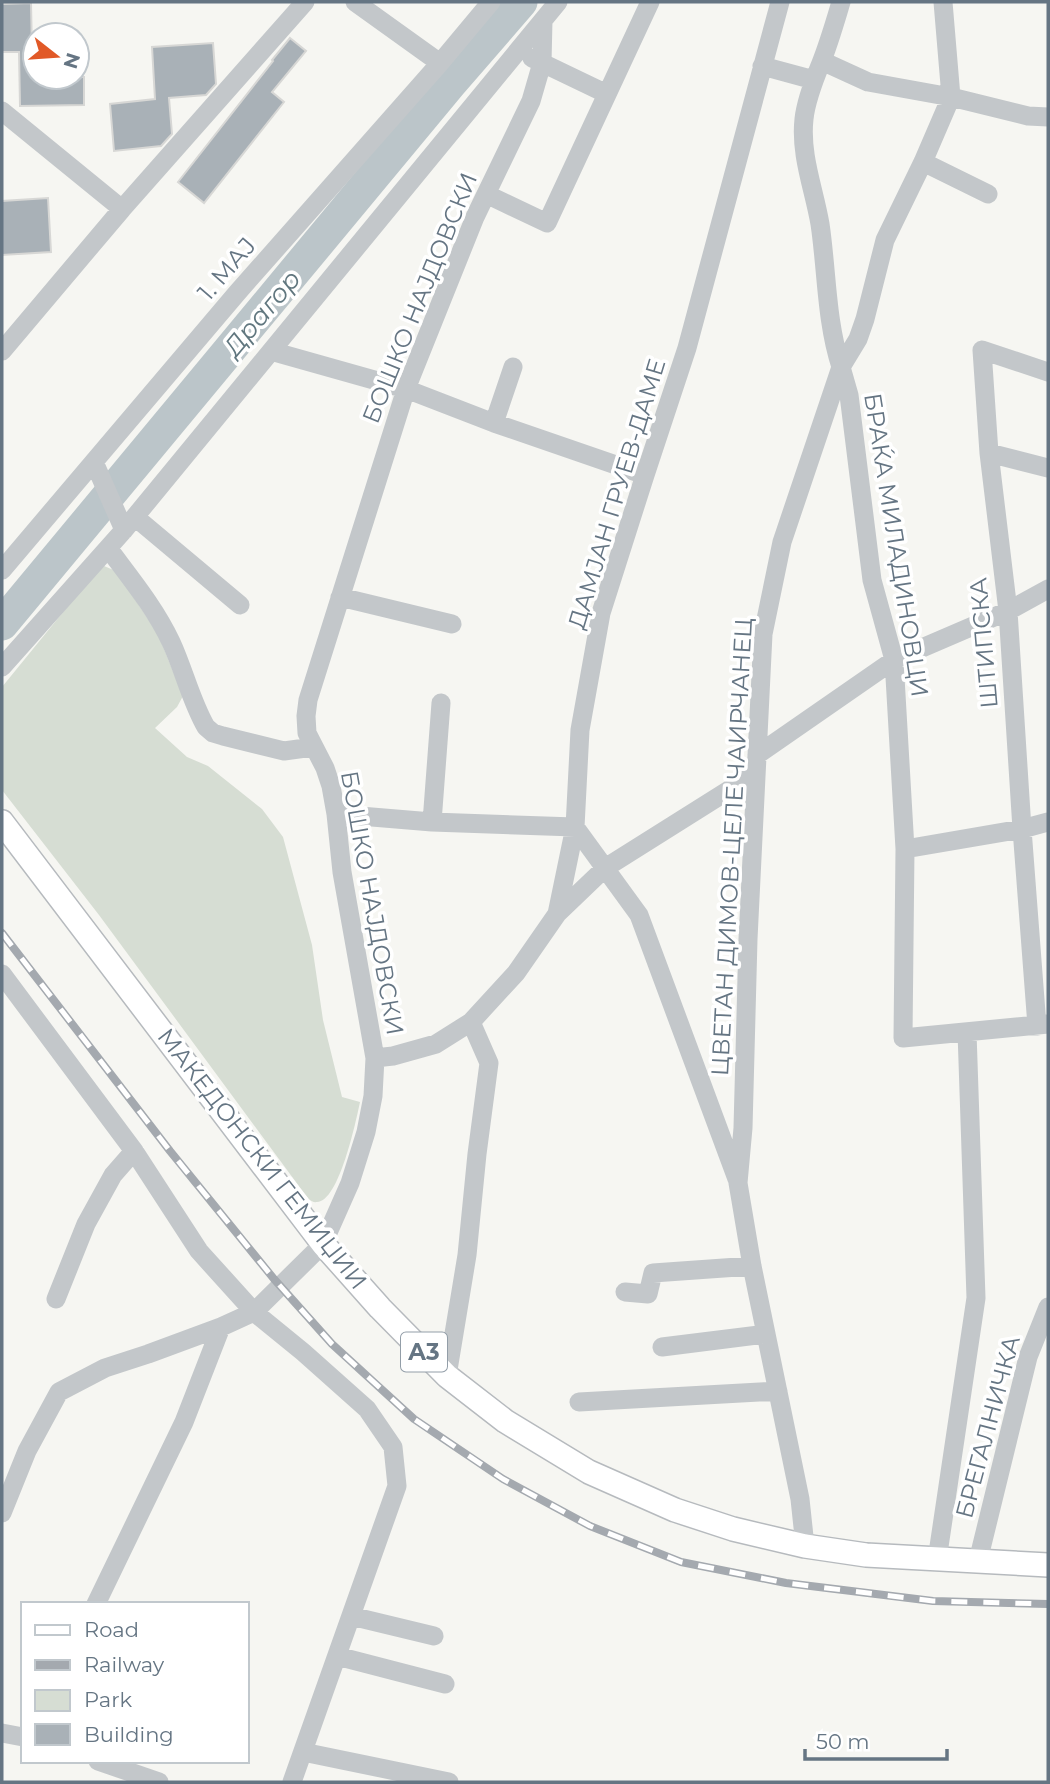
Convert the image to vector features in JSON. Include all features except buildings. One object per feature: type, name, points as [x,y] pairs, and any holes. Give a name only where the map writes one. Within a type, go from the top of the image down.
[{"type":"main road","name":"МАКЕДОНСКИ ГЕМИЏИИ","points":[[2,822],[323,1244],[380,1308],[447,1376],[505,1421],[589,1472],[675,1510],[733,1529],[805,1546],[866,1555],[1048,1565]]},
{"type":"street","points":[[2,351],[122,209],[305,2]]},
{"type":"street","points":[[355,2],[440,63]]},
{"type":"street","name":"1. МАЈ","points":[[2,570],[96,468],[237,293],[491,2]]},
{"type":"street","points":[[2,667],[108,548],[126,521],[271,351],[558,2]]},
{"type":"street","points":[[486,194],[547,223],[650,2]]},
{"type":"street","name":"ДАМЈАН ГРУЕВ-ДАМЕ","points":[[375,1058],[436,1044],[471,1021],[516,973],[557,914],[575,827],[580,730],[601,613],[687,348],[780,2]]},
{"type":"street","points":[[841,2],[814,80],[804,119],[804,156],[817,205],[834,345],[841,366]]},
{"type":"street","name":"БРАЌА МИЛАДИНОВЦИ","points":[[943,2],[951,97],[885,240],[865,319],[858,339],[841,366],[849,395],[872,580],[894,660],[905,849],[903,1038],[967,1032]]},
{"type":"street","name":"БОШКО НАЈДОВСКИ","points":[[375,1058],[342,872],[331,786],[307,733],[308,700],[406,389],[486,194],[531,101],[542,63],[543,20]]},
{"type":"street","points":[[517,51],[607,94]]},
{"type":"street","points":[[822,61],[868,82],[951,97],[1028,116],[1048,117]]},
{"type":"street","points":[[762,66],[814,80]]},
{"type":"street","points":[[2,111],[122,209]]},
{"type":"street","points":[[923,162],[988,194]]},
{"type":"street","name":"ШТИПСКА","points":[[1043,1025],[1021,829],[1008,611],[989,453],[982,350],[1048,372]]},
{"type":"street","points":[[271,351],[406,389],[645,475]]},
{"type":"street","name":"ЦВЕТАН ДИМОВ-ЦЕЛЕ ЧАИРЧАНЕЦ","points":[[805,1546],[800,1499],[752,1266],[738,1183],[743,1128],[748,939],[763,634],[782,542],[841,366]]},
{"type":"street","points":[[495,423],[513,367]]},
{"type":"street","points":[[989,453],[1048,468]]},
{"type":"street","points":[[96,468],[126,521],[240,605]]},
{"type":"street","points":[[108,548],[162,624],[206,727],[213,733],[284,751],[313,747]]},
{"type":"street","points":[[557,914],[605,868],[756,764],[894,660],[1008,611],[1048,589]]},
{"type":"street","points":[[340,597],[452,624]]},
{"type":"street","points":[[432,822],[441,703]]},
{"type":"street","points":[[336,814],[432,822],[575,827],[639,915],[738,1183]]},
{"type":"street","points":[[905,849],[1048,822]]},
{"type":"street","points":[[2,974],[134,1150],[199,1251],[254,1312],[367,1409],[393,1447],[397,1486],[292,1782]]},
{"type":"street","points":[[447,1376],[467,1255],[489,1063],[471,1021]]},
{"type":"street","points":[[937,1560],[976,1298],[967,1032],[1043,1025]]},
{"type":"street","points":[[2,1513],[27,1451],[59,1392],[106,1368],[221,1327],[254,1312],[323,1244],[350,1183],[361,1150],[373,1096],[375,1058]]},
{"type":"street","points":[[720,1135],[743,1128]]},
{"type":"street","points":[[56,1299],[86,1224],[113,1175],[134,1150]]},
{"type":"street","points":[[625,1292],[648,1294],[653,1273],[752,1266]]},
{"type":"street","name":"БРЕГАЛНИЧКА","points":[[978,1561],[1028,1357],[1048,1307]]},
{"type":"street","points":[[97,1602],[184,1422],[221,1327]]},
{"type":"street","points":[[662,1347],[766,1334]]},
{"type":"street","points":[[579,1402],[778,1391]]},
{"type":"street","points":[[351,1615],[434,1636]]},
{"type":"street","points":[[337,1656],[445,1684]]},
{"type":"street","points":[[2,1733],[21,1737]]},
{"type":"street","points":[[303,1752],[449,1782]]},
{"type":"street","points":[[104,1763],[159,1782]]},
{"type":"green space","points":[[104,566],[116,571],[158,634],[183,696],[177,707],[155,728],[187,757],[208,766],[262,809],[283,837],[312,945],[323,1020],[342,1097],[360,1102],[339,1175],[325,1198],[317,1202],[311,1201],[304,1193],[99,915],[2,790],[2,687],[99,568]]},
{"type":"waterway","name":"Драгор","points":[[2,624],[521,2]]},
{"type":"railway","points":[[2,933],[170,1151],[274,1279],[332,1344],[414,1419],[503,1479],[590,1526],[681,1562],[786,1583],[933,1601],[1048,1604]]}]
